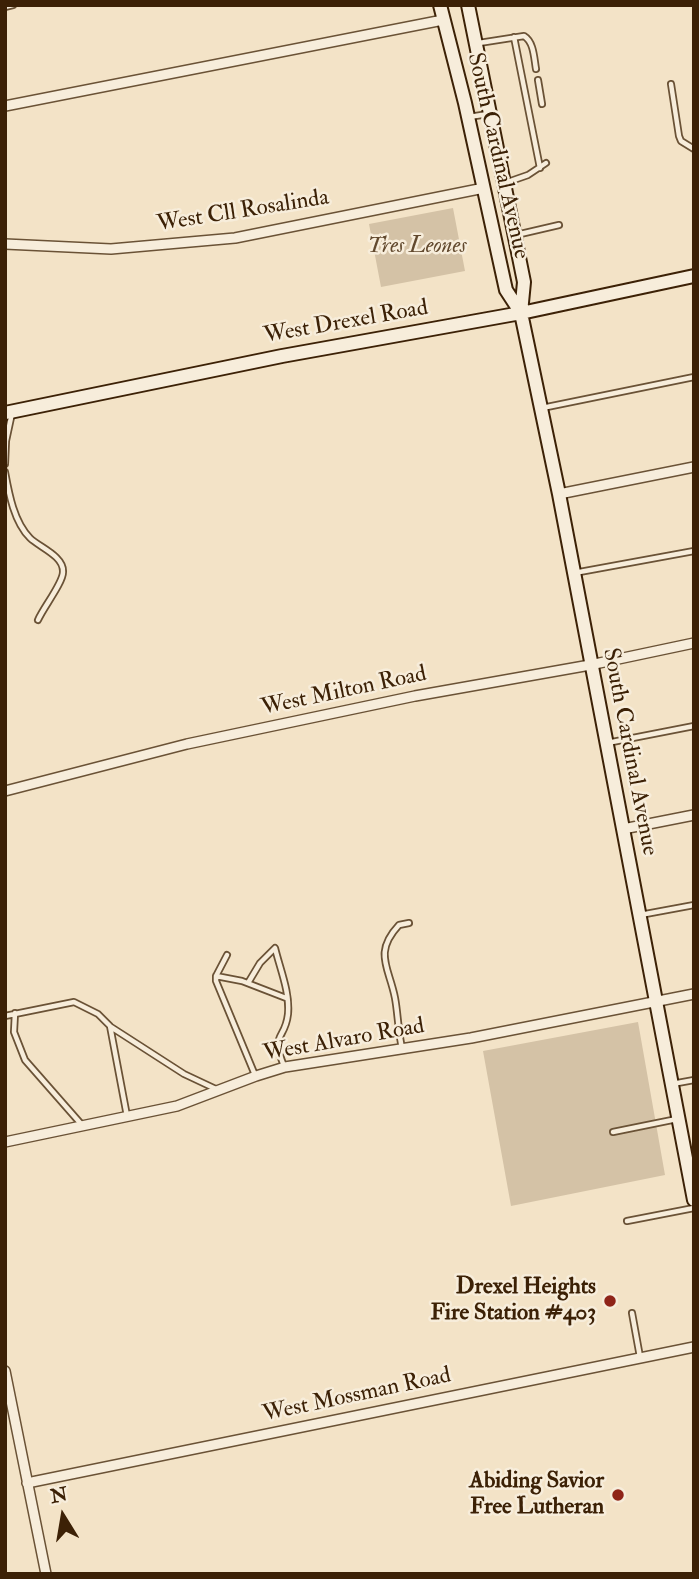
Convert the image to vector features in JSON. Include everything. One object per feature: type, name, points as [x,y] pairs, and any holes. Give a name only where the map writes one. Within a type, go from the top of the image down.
[{"type":"main road","name":"South Cardinal Avenue","points":[[440,5],[506,290],[521,313]]},
{"type":"main road","name":"South Cardinal Avenue","points":[[468,5],[524,282],[521,313],[559,494],[671,1085],[691,1166],[694,1200]]},
{"type":"main road","name":"West Drexel Road","points":[[9,412],[282,356],[521,313],[694,276]]},
{"type":"street","points":[[5,106],[443,20]]},
{"type":"street","name":"West Cll Rosalinda","points":[[5,244],[111,249],[235,238],[484,188]]},
{"type":"street","points":[[559,494],[694,467]]},
{"type":"street","name":"West Milton Road","points":[[5,791],[187,744],[415,696],[590,665],[694,643]]},
{"type":"street","points":[[623,829],[694,815]]},
{"type":"street","name":"West Alvaro Road","points":[[5,1142],[177,1106],[285,1068],[471,1038],[694,994]]},
{"type":"street","name":"West Mossman Road","points":[[27,1483],[694,1347]]},
{"type":"street","points":[[5,1371],[46,1574]]},
{"type":"lane","points":[[5,7],[13,5]]},
{"type":"lane","points":[[514,37],[540,168]]},
{"type":"lane","points":[[475,44],[528,37],[536,69]]},
{"type":"lane","points":[[538,80],[542,104]]},
{"type":"lane","points":[[671,84],[679,136],[681,141],[694,149]]},
{"type":"lane","points":[[468,117],[489,114]]},
{"type":"lane","points":[[504,183],[528,176],[546,163]]},
{"type":"lane","points":[[514,235],[559,225]]},
{"type":"lane","points":[[541,408],[694,377]]},
{"type":"lane","points":[[5,464],[9,412]]},
{"type":"lane","points":[[5,472],[23,531],[32,541],[58,559],[64,572],[38,620]]},
{"type":"lane","points":[[573,574],[694,551]]},
{"type":"lane","points":[[606,743],[694,726]]},
{"type":"lane","points":[[639,915],[694,905]]},
{"type":"lane","points":[[402,1049],[395,999],[383,957],[393,932],[399,925],[409,923]]},
{"type":"lane","points":[[248,984],[260,963],[275,948],[287,998],[288,1015],[277,1043],[285,1068]]},
{"type":"lane","points":[[227,955],[216,976],[256,1076]]},
{"type":"lane","points":[[216,976],[287,998]]},
{"type":"lane","points":[[5,1016],[74,1002],[98,1014],[110,1026],[184,1074],[219,1090]]},
{"type":"lane","points":[[15,1013],[14,1032],[25,1060],[82,1126]]},
{"type":"lane","points":[[110,1026],[127,1116]]},
{"type":"lane","points":[[671,1085],[694,1080]]},
{"type":"lane","points":[[613,1132],[678,1119]]},
{"type":"lane","points":[[627,1221],[694,1208]]},
{"type":"lane","points":[[632,1313],[641,1358]]},
{"type":"green space","name":"Tres Leones","points":[[453,208],[465,271],[381,287],[369,224]]},
{"type":"green space","points":[[638,1022],[665,1175],[511,1206],[483,1051]]},
{"type":"place","name":"Drexel Heights Fire Station #403","points":[[610,1301]]},
{"type":"place","name":"Abiding Savior Free Lutheran","points":[[618,1495]]}]
